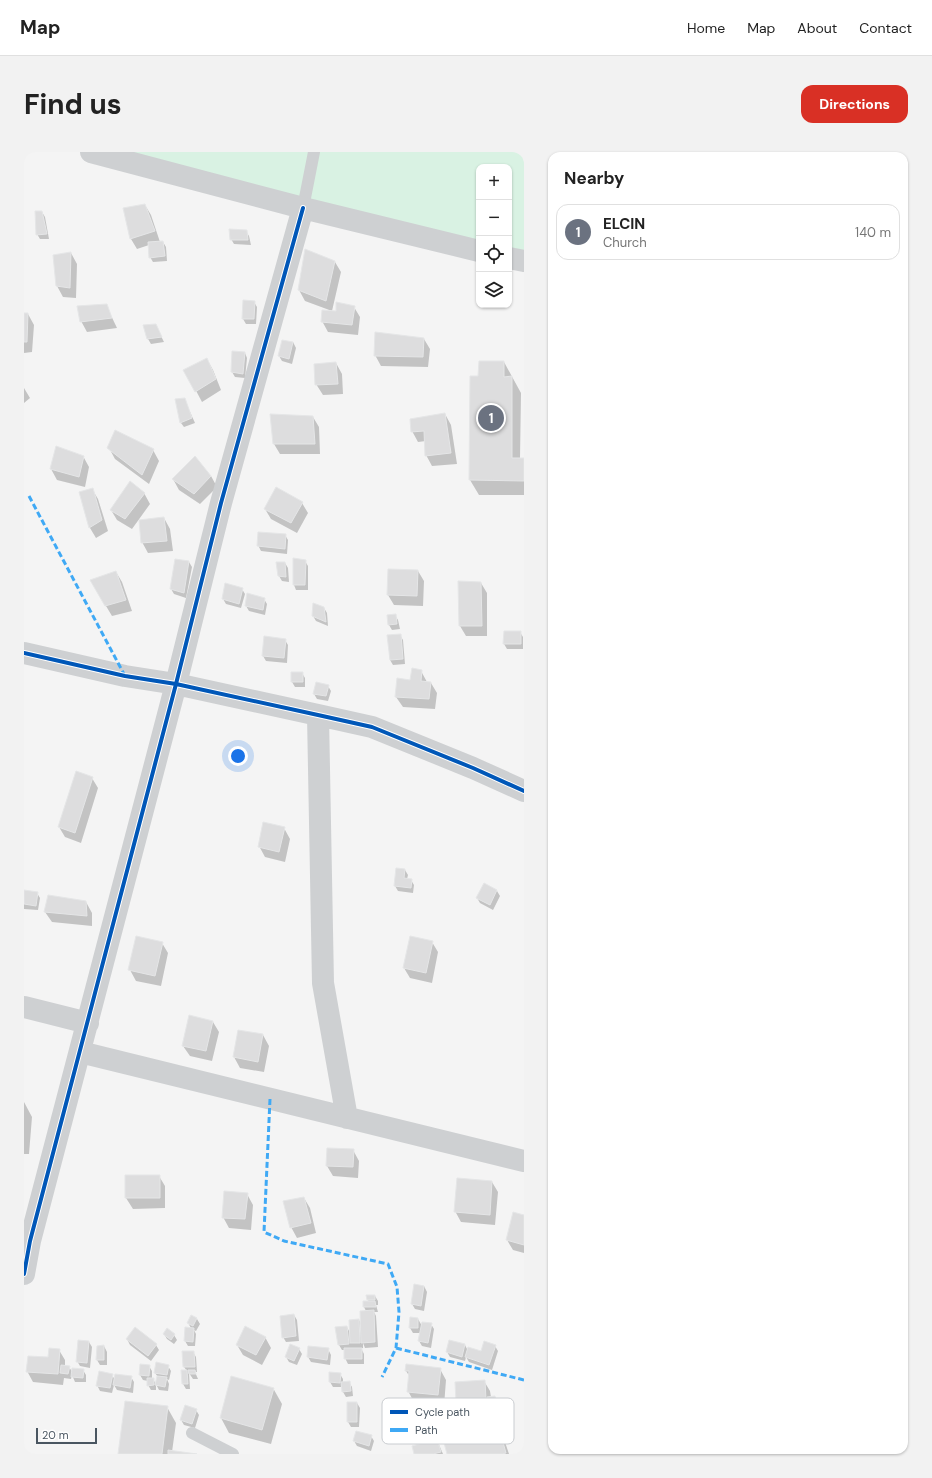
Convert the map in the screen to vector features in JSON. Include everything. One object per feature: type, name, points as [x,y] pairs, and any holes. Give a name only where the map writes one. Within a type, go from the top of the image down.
[{"type":"street","points":[[91,152],[303,208],[476,250]]},
{"type":"street","points":[[24,1274],[27,1240],[88,1023],[176,684],[221,503],[299,227],[303,208]]},
{"type":"street","points":[[512,259],[524,261]]},
{"type":"street","points":[[24,653],[125,676],[176,684],[372,728],[473,768],[524,791]]},
{"type":"street","points":[[318,715],[323,983],[347,1118]]},
{"type":"street","points":[[24,1007],[88,1023]]},
{"type":"street","points":[[80,1052],[524,1161]]},
{"type":"lane","points":[[303,208],[314,152]]},
{"type":"lane","points":[[192,1433],[233,1454]]},
{"type":"green space","points":[[91,152],[524,152],[524,261],[512,259],[512,164],[476,164],[476,250]]},
{"type":"building","points":[[145,204],[155,231],[130,239],[123,208]]},
{"type":"building","points":[[35,211],[42,211],[47,234],[36,235]]},
{"type":"building","points":[[229,229],[247,230],[248,240],[230,240]]},
{"type":"building","points":[[163,241],[165,256],[149,258],[148,242]]},
{"type":"building","points":[[305,249],[335,261],[326,301],[298,290]]},
{"type":"building","points":[[71,252],[70,288],[56,286],[53,255]]},
{"type":"building","points":[[243,300],[255,301],[254,319],[242,319]]},
{"type":"building","points":[[336,302],[355,306],[352,325],[321,322],[322,310],[336,311]]},
{"type":"building","points":[[107,304],[112,318],[80,322],[77,306]]},
{"type":"building","points":[[24,313],[28,313],[27,342],[24,342]]},
{"type":"building","points":[[156,324],[162,337],[147,339],[143,325]]},
{"type":"building","points":[[375,332],[424,338],[423,357],[374,356]]},
{"type":"building","points":[[282,340],[293,342],[289,359],[278,356]]},
{"type":"building","points":[[232,351],[245,352],[243,374],[231,372]]},
{"type":"building","points":[[207,358],[216,379],[195,392],[183,370]]},
{"type":"building","points":[[479,361],[504,361],[504,377],[512,376],[512,458],[524,458],[524,481],[469,480],[470,376],[478,376]]},
{"type":"building","points":[[336,362],[338,384],[315,385],[314,364]]},
{"type":"building","points":[[185,398],[192,418],[180,423],[175,399]]},
{"type":"building","points":[[445,413],[451,453],[425,456],[424,431],[411,432],[410,419]]},
{"type":"building","points":[[270,414],[313,416],[315,444],[273,444]]},
{"type":"building","points":[[115,430],[154,449],[142,475],[107,448]]},
{"type":"building","points":[[56,446],[84,456],[79,477],[50,469]]},
{"type":"building","points":[[195,456],[211,476],[194,494],[172,479]]},
{"type":"building","points":[[130,481],[145,493],[125,519],[110,510]]},
{"type":"building","points":[[276,487],[303,502],[291,523],[264,509]]},
{"type":"building","points":[[93,488],[102,520],[89,528],[79,492]]},
{"type":"building","points":[[164,517],[167,541],[141,543],[139,520]]},
{"type":"building","points":[[258,532],[286,534],[285,549],[257,546]]},
{"type":"building","points":[[293,558],[306,560],[305,585],[293,585]]},
{"type":"building","points":[[175,559],[189,561],[184,593],[170,589]]},
{"type":"building","points":[[276,562],[285,562],[286,577],[278,576]]},
{"type":"building","points":[[388,569],[418,570],[417,596],[387,595]]},
{"type":"building","points":[[116,571],[126,600],[105,606],[90,580]]},
{"type":"building","points":[[458,581],[481,582],[482,626],[459,626]]},
{"type":"building","points":[[225,583],[243,588],[239,604],[222,599]]},
{"type":"building","points":[[247,593],[265,598],[263,610],[245,606]]},
{"type":"building","points":[[313,603],[324,607],[326,622],[312,616]]},
{"type":"building","points":[[396,614],[397,624],[388,625],[387,615]]},
{"type":"building","points":[[504,631],[521,631],[521,644],[503,644]]},
{"type":"building","points":[[401,634],[403,659],[390,660],[387,635]]},
{"type":"building","points":[[264,636],[286,639],[284,658],[262,656]]},
{"type":"building","points":[[412,668],[422,670],[421,681],[431,682],[429,699],[395,697],[397,678],[410,680]]},
{"type":"building","points":[[291,672],[303,672],[303,682],[291,682]]},
{"type":"building","points":[[316,682],[329,685],[326,696],[313,694]]},
{"type":"building","points":[[76,771],[93,777],[75,833],[58,827]]},
{"type":"building","points":[[263,822],[285,827],[279,852],[258,847]]},
{"type":"building","points":[[396,868],[405,869],[404,878],[412,879],[411,888],[394,886]]},
{"type":"building","points":[[484,883],[497,890],[490,905],[476,898]]},
{"type":"building","points":[[24,890],[38,892],[36,906],[24,904]]},
{"type":"building","points":[[48,895],[86,901],[87,916],[44,912]]},
{"type":"building","points":[[136,936],[163,942],[155,976],[128,970]]},
{"type":"building","points":[[410,936],[433,941],[426,973],[403,968]]},
{"type":"building","points":[[189,1015],[213,1021],[206,1051],[182,1046]]},
{"type":"building","points":[[238,1030],[263,1034],[258,1062],[233,1057]]},
{"type":"building","points":[[327,1148],[354,1149],[353,1167],[326,1166]]},
{"type":"building","points":[[125,1175],[160,1175],[160,1198],[125,1198]]},
{"type":"building","points":[[457,1178],[492,1181],[490,1215],[454,1212]]},
{"type":"building","points":[[224,1191],[248,1193],[245,1219],[222,1218]]},
{"type":"building","points":[[304,1197],[311,1223],[290,1228],[283,1201]]},
{"type":"building","points":[[513,1212],[524,1215],[524,1245],[506,1240]]},
{"type":"building","points":[[414,1284],[424,1286],[421,1306],[411,1304]]},
{"type":"building","points":[[366,1295],[375,1295],[375,1300],[367,1300]]},
{"type":"building","points":[[363,1301],[375,1301],[376,1307],[363,1307]]},
{"type":"building","points":[[374,1310],[375,1342],[361,1343],[360,1311]]},
{"type":"building","points":[[294,1314],[296,1336],[282,1338],[280,1316]]},
{"type":"building","points":[[191,1315],[197,1318],[193,1326],[187,1323]]},
{"type":"building","points":[[410,1317],[418,1318],[418,1328],[409,1328]]},
{"type":"building","points":[[359,1319],[360,1343],[350,1343],[349,1320]]},
{"type":"building","points":[[422,1322],[432,1323],[428,1343],[418,1341]]},
{"type":"building","points":[[245,1326],[266,1337],[256,1355],[236,1345]]},
{"type":"building","points":[[347,1326],[349,1344],[338,1345],[335,1327]]},
{"type":"building","points":[[135,1327],[157,1344],[148,1356],[126,1339]]},
{"type":"building","points":[[185,1327],[194,1328],[193,1342],[184,1341]]},
{"type":"building","points":[[167,1328],[175,1334],[171,1340],[163,1334]]},
{"type":"building","points":[[78,1340],[89,1341],[87,1363],[76,1362]]},
{"type":"building","points":[[449,1340],[465,1344],[462,1357],[446,1352]]},
{"type":"building","points":[[484,1341],[496,1345],[489,1365],[465,1357],[468,1347],[481,1351]]},
{"type":"building","points":[[290,1344],[300,1348],[294,1361],[285,1357]]},
{"type":"building","points":[[104,1345],[104,1360],[96,1360],[97,1346]]},
{"type":"building","points":[[308,1346],[329,1348],[327,1360],[307,1357]]},
{"type":"building","points":[[49,1348],[60,1349],[58,1374],[26,1372],[28,1356],[48,1357]]},
{"type":"building","points":[[344,1348],[362,1348],[362,1359],[344,1359]]},
{"type":"building","points":[[182,1351],[194,1351],[195,1367],[183,1367]]},
{"type":"building","points":[[156,1362],[169,1365],[167,1375],[154,1373]]},
{"type":"building","points":[[140,1364],[150,1365],[149,1376],[139,1375]]},
{"type":"building","points":[[406,1364],[441,1368],[438,1395],[407,1392],[409,1371],[405,1371]]},
{"type":"building","points":[[61,1365],[70,1366],[68,1374],[60,1373]]},
{"type":"building","points":[[72,1368],[84,1369],[83,1378],[71,1377]]},
{"type":"building","points":[[181,1370],[187,1370],[188,1384],[182,1384]]},
{"type":"building","points":[[188,1370],[195,1370],[196,1374],[189,1374]]},
{"type":"building","points":[[99,1371],[113,1374],[110,1388],[96,1386]]},
{"type":"building","points":[[329,1372],[341,1373],[340,1383],[329,1382]]},
{"type":"building","points":[[115,1374],[132,1376],[130,1388],[113,1385]]},
{"type":"building","points":[[157,1376],[167,1377],[165,1387],[155,1385]]},
{"type":"building","points":[[231,1376],[274,1388],[262,1430],[220,1418]]},
{"type":"building","points":[[147,1378],[154,1378],[154,1385],[147,1386]]},
{"type":"building","points":[[485,1380],[486,1398],[456,1398],[455,1382]]},
{"type":"building","points":[[350,1381],[351,1391],[342,1392],[341,1382]]},
{"type":"building","points":[[495,1396],[495,1398],[487,1398]]},
{"type":"building","points":[[125,1401],[168,1406],[162,1454],[118,1454]]},
{"type":"building","points":[[347,1402],[357,1402],[357,1422],[347,1422]]},
{"type":"building","points":[[185,1405],[197,1409],[192,1424],[180,1420]]},
{"type":"building","points":[[356,1431],[372,1435],[369,1446],[353,1441]]},
{"type":"building","points":[[419,1444],[439,1444],[441,1452],[433,1454],[414,1454],[412,1446]]},
{"type":"building","points":[[444,1444],[503,1444],[506,1453],[502,1454],[447,1454]]},
{"type":"building","points":[[168,1450],[197,1454],[168,1454]]},
{"type":"marked path","points":[[29,496],[125,676]]},
{"type":"marked path","points":[[270,1099],[264,1232],[284,1241],[388,1264],[397,1287],[399,1312],[396,1348],[382,1377]]},
{"type":"marked path","points":[[396,1348],[524,1380]]},
{"type":"cycle path","points":[[24,1274],[30,1241],[176,684],[221,503],[303,208]]},
{"type":"cycle path","points":[[24,653],[125,676],[176,684],[372,727],[473,768],[524,791]]},
{"type":"place","name":"ELCIN","points":[[491,418]]}]
